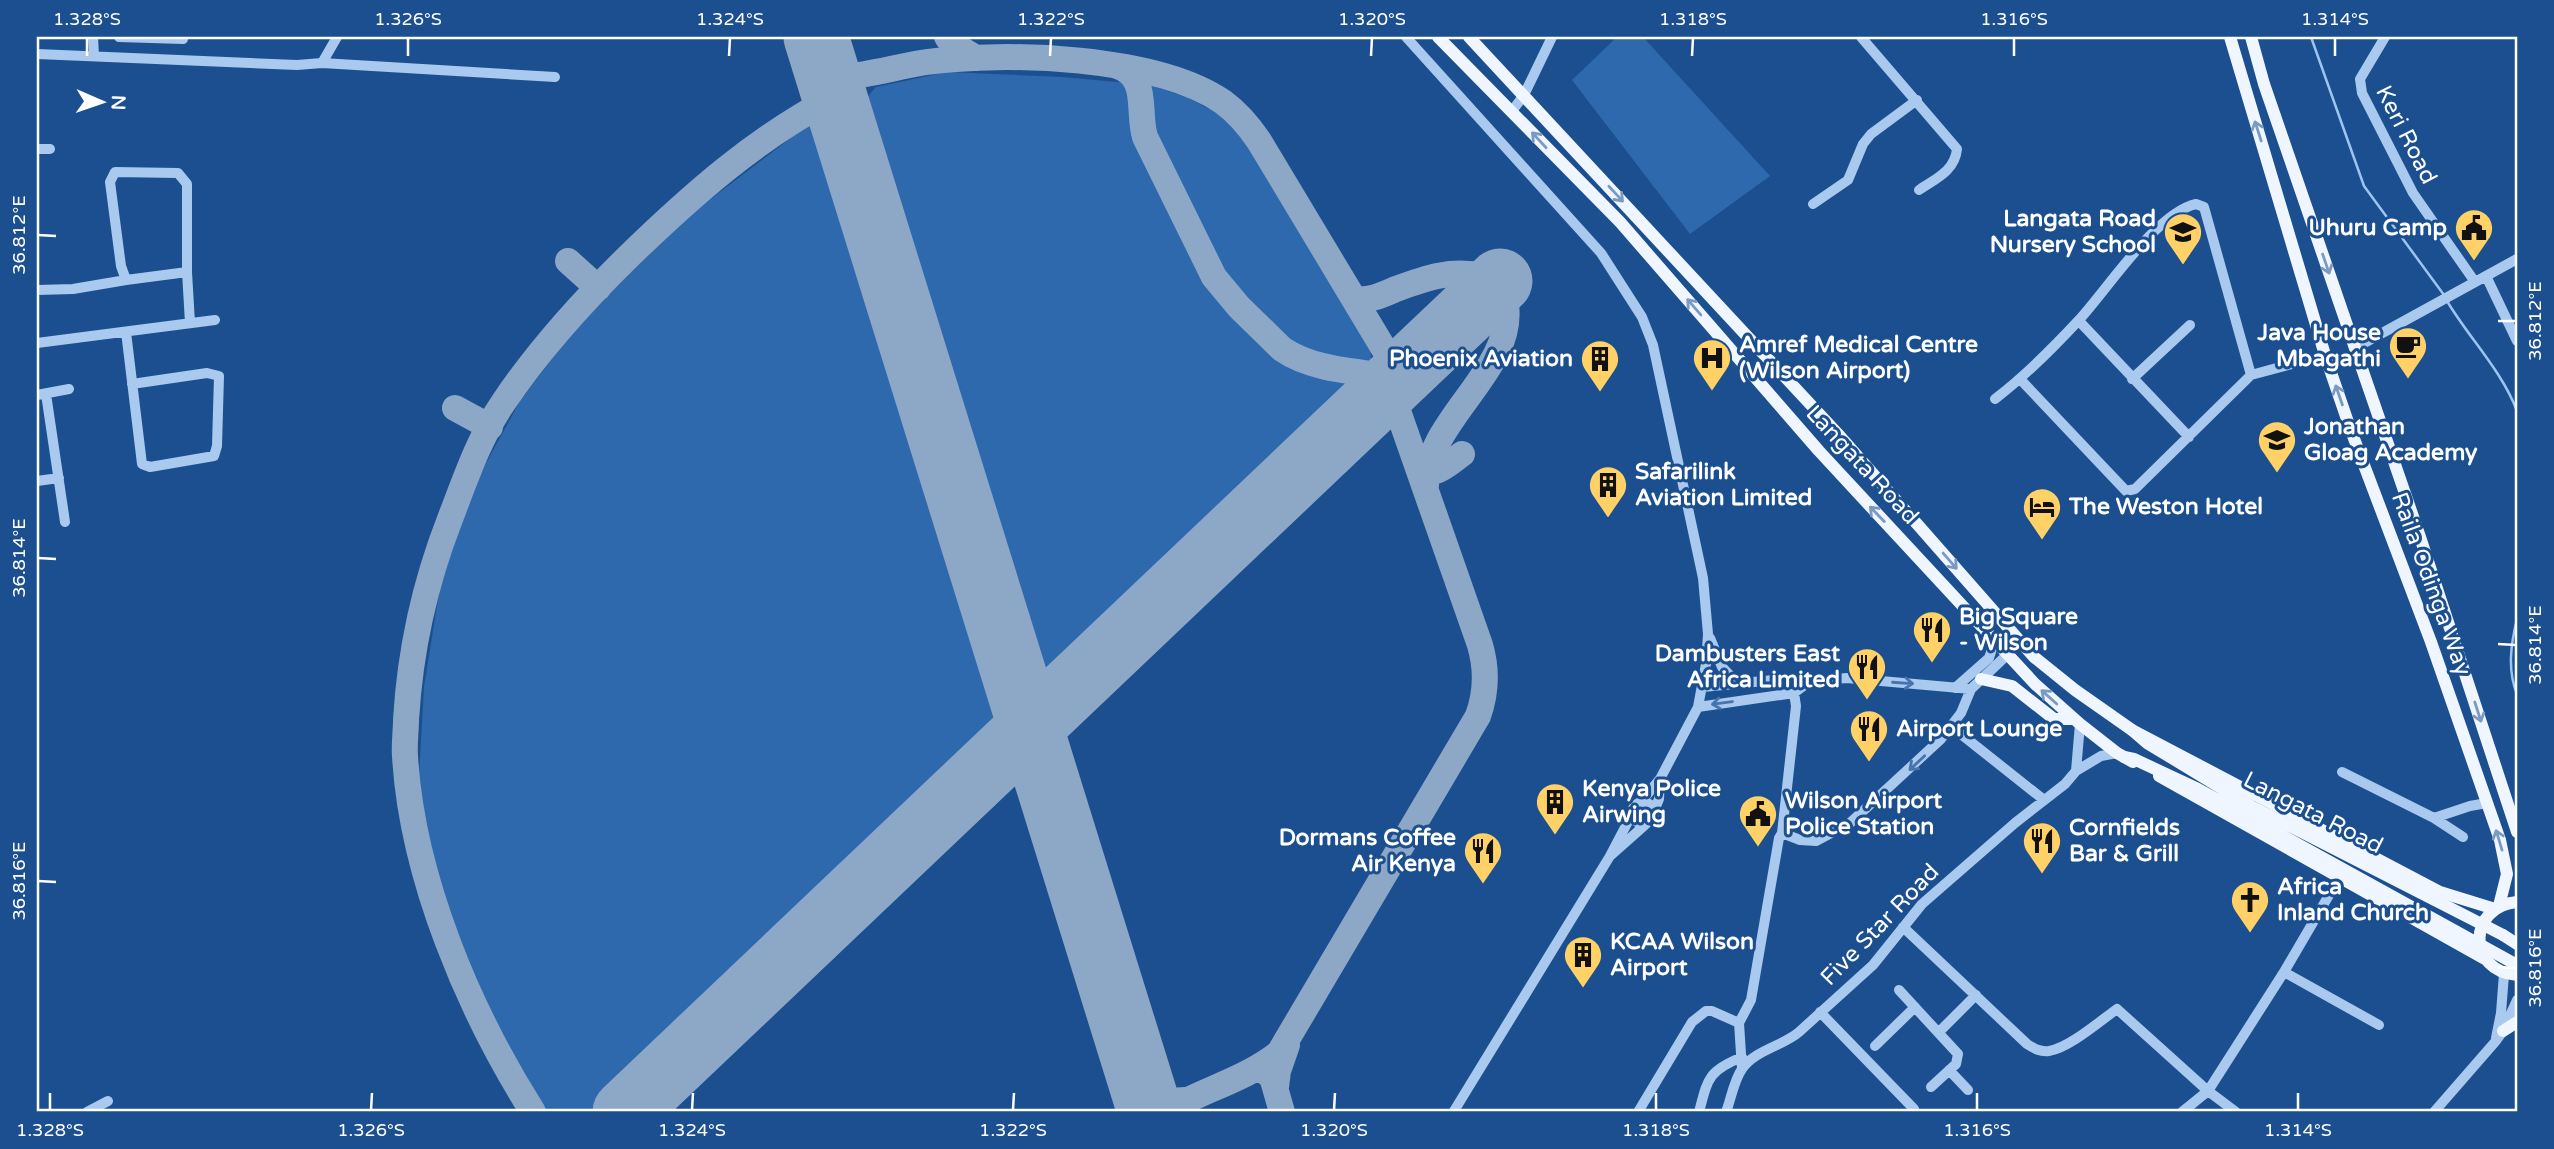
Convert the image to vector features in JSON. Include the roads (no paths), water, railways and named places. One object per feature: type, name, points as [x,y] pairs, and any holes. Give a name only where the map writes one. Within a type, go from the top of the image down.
[{"type":"main road","name":"Langata Road","points":[[1438,37],[1620,222],[1819,451],[2007,655],[2077,722],[2121,755],[2485,959],[2493,968],[2510,975]]},
{"type":"main road","name":"Langata Road","points":[[1469,37],[1838,434],[2034,657],[2147,743],[2251,806],[2517,944]]},
{"type":"main road","name":"Raila Odinga Way","points":[[2230,37],[2325,355],[2500,841],[2507,874],[2497,908],[2485,919],[2480,932],[2480,946],[2485,959]]},
{"type":"main road","name":"Raila Odinga Way","points":[[2251,37],[2264,84],[2420,537],[2517,832]]},
{"type":"main road","points":[[2272,174],[2292,166]]},
{"type":"main road","points":[[1766,391],[1784,375]]},
{"type":"main road","points":[[1819,451],[1827,441],[1838,434]]},
{"type":"main road","points":[[2396,546],[2420,537]]},
{"type":"main road","points":[[1981,679],[2012,686],[2054,719],[2077,722]]},
{"type":"main road","name":"Langata Road","points":[[2132,730],[2440,892],[2497,908]]},
{"type":"main road","name":"Langata Road","points":[[2121,755],[2199,789],[2517,965]]},
{"type":"main road","points":[[2497,908],[2517,902]]},
{"type":"main road","points":[[2503,1031],[2517,1022]]},
{"type":"street","points":[[93,37],[94,56]]},
{"type":"street","points":[[119,37],[183,39]]},
{"type":"street","points":[[322,63],[337,37]]},
{"type":"street","points":[[1406,37],[1601,253],[1642,317],[1653,345],[1689,510],[1703,578],[1708,634],[1703,687],[1698,707],[1660,779],[1634,807],[1610,856],[1454,1111]]},
{"type":"street","points":[[1512,111],[1524,95],[1552,37]]},
{"type":"street","points":[[1861,37],[1956,149],[1956,158],[1950,169],[1919,190]]},
{"type":"street","name":"Keri Road","points":[[2385,37],[2360,79],[2362,93],[2413,193],[2475,282]]},
{"type":"street","points":[[37,54],[274,65],[322,63],[555,76]]},
{"type":"street","points":[[1813,204],[1848,180],[1863,144],[1871,134],[1917,100]]},
{"type":"street","points":[[37,149],[50,149]]},
{"type":"street","points":[[126,280],[121,266],[110,181],[113,174],[118,170],[178,173],[187,184],[190,323]]},
{"type":"street","points":[[1995,399],[2020,379],[2079,321],[2173,213],[2188,206],[2202,205],[2204,208],[2251,375]]},
{"type":"street","points":[[2355,348],[2517,259]]},
{"type":"street","points":[[37,290],[74,289],[187,272]]},
{"type":"street","points":[[2486,276],[2517,341]]},
{"type":"street","points":[[37,343],[215,320]]},
{"type":"street","points":[[2079,321],[2189,437]]},
{"type":"street","points":[[2132,379],[2190,325]]},
{"type":"street","points":[[126,332],[132,384],[144,466],[214,456],[218,446],[219,376],[207,373],[132,384]]},
{"type":"street","points":[[2020,379],[2126,491],[2135,489],[2251,375],[2325,355]]},
{"type":"street","points":[[65,522],[59,478],[41,394],[69,388]]},
{"type":"street","points":[[37,481],[59,478]]},
{"type":"street","points":[[1708,634],[1722,667],[1738,684]]},
{"type":"street","points":[[1955,688],[1989,658],[1991,636]]},
{"type":"street","points":[[1782,833],[1800,840],[1816,841],[1840,830],[1925,755],[1952,727],[1971,690],[2007,655]]},
{"type":"street","points":[[1703,687],[1784,679],[1810,681],[1847,678],[1971,690]]},
{"type":"street","points":[[1726,1112],[1742,1069],[1739,1023],[1751,1000],[1782,833],[1795,726],[1794,693],[1784,679]]},
{"type":"street","points":[[1698,707],[1794,693],[1810,681]]},
{"type":"street","points":[[2076,771],[2077,722]]},
{"type":"street","points":[[1952,727],[2044,800]]},
{"type":"street","name":"Five Star Road","points":[[1742,1069],[1761,1054],[1788,1042],[1873,964],[1922,904],[2065,784],[2076,771],[2101,756],[2121,755]]},
{"type":"street","points":[[2342,772],[2434,818],[2463,837]]},
{"type":"street","points":[[1610,856],[1651,821],[1659,799],[1660,779]]},
{"type":"street","points":[[1640,803],[1650,805],[1654,811]]},
{"type":"street","points":[[2434,818],[2461,808],[2487,803]]},
{"type":"street","points":[[1632,814],[1634,821],[1644,825]]},
{"type":"street","points":[[2182,1112],[2208,1091],[2284,972],[2339,878]]},
{"type":"street","points":[[1903,927],[2027,1044],[2038,1051],[2050,1051],[2065,1045],[2117,1009],[2208,1091],[2236,1112]]},
{"type":"street","points":[[2284,972],[2379,1024]]},
{"type":"street","points":[[2495,1042],[2510,975]]},
{"type":"street","points":[[1899,990],[1958,1054],[1956,1064],[1931,1087]]},
{"type":"street","points":[[1939,1032],[1976,995]]},
{"type":"street","points":[[2434,1112],[2495,1042],[2517,1000]]},
{"type":"street","points":[[1875,1046],[1915,1007]]},
{"type":"street","points":[[1638,1112],[1692,1022],[1700,1015],[1712,1011],[1739,1023]]},
{"type":"street","points":[[1820,1012],[1914,1109],[1913,1112]]},
{"type":"street","points":[[1699,1112],[1705,1090],[1718,1067],[1742,1057]]},
{"type":"street","points":[[1949,1070],[1968,1090]]},
{"type":"street","points":[[87,1112],[108,1101]]},
{"type":"waterway","points":[[2311,37],[2364,186],[2444,295]]},
{"type":"waterway","points":[[2447,301],[2503,382],[2517,411]]},
{"type":"waterway","points":[[2517,619],[2511,656],[2512,676],[2517,694]]},
{"type":"place","name":"Uhuru Camp","points":[[2474,262]]},
{"type":"place","name":"Langata Road Nursery School","points":[[2183,266]]},
{"type":"place","name":"Java House Mbagathi","points":[[2408,380]]},
{"type":"place","name":"Amref Medical Centre (Wilson Airport)","points":[[1712,392]]},
{"type":"place","name":"Phoenix Aviation","points":[[1600,393]]},
{"type":"place","name":"Jonathan Gloag Academy","points":[[2277,474]]},
{"type":"place","name":"Safarilink Aviation Limited","points":[[1608,519]]},
{"type":"place","name":"The Weston Hotel","points":[[2042,541]]},
{"type":"place","name":"Big Square - Wilson","points":[[1932,664]]},
{"type":"place","name":"Dambusters East Africa Limited","points":[[1867,701]]},
{"type":"place","name":"Airport Lounge","points":[[1869,763]]},
{"type":"place","name":"Kenya Police Airwing","points":[[1555,836]]},
{"type":"place","name":"Wilson Airport Police Station","points":[[1758,848]]},
{"type":"place","name":"Cornfields Bar & Grill","points":[[2042,875]]},
{"type":"place","name":"Dormans Coffee Air Kenya","points":[[1483,885]]},
{"type":"place","name":"Africa Inland Church","points":[[2250,934]]},
{"type":"place","name":"KCAA Wilson Airport","points":[[1583,989]]}]
